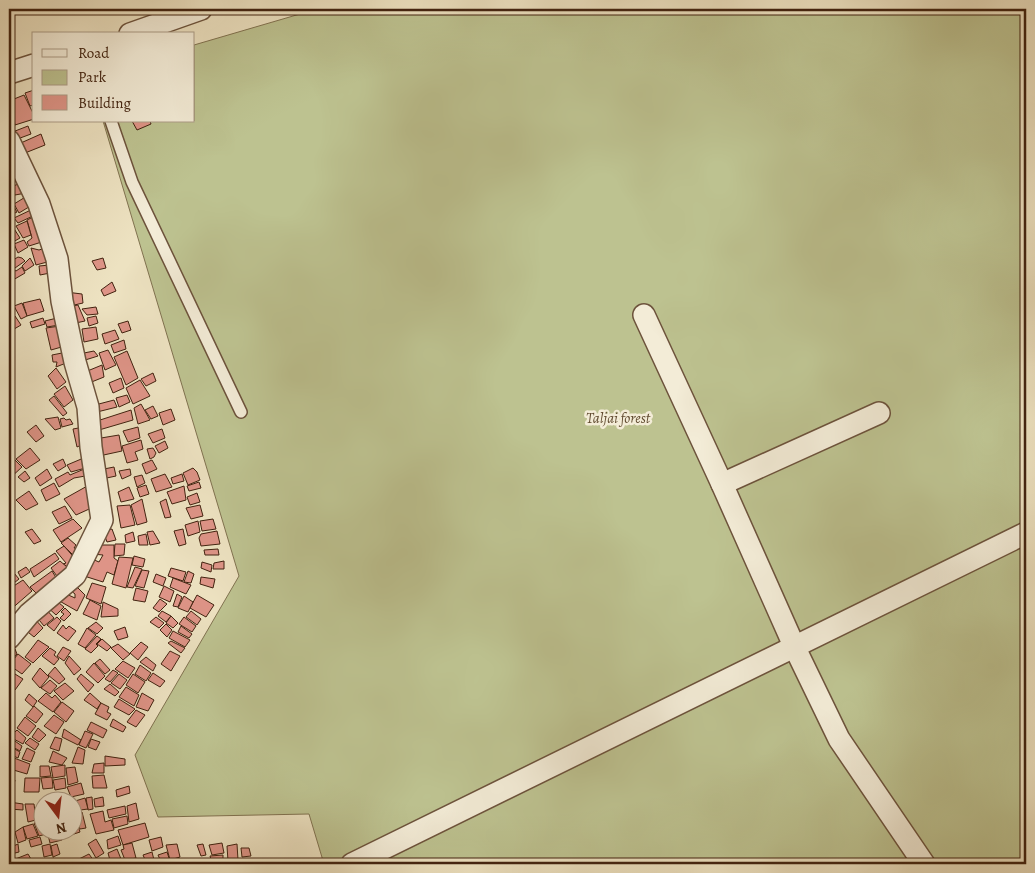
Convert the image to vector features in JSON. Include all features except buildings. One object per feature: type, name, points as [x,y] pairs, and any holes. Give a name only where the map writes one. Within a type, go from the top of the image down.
[{"type":"street","points":[[136,32],[201,9]]},
{"type":"street","points":[[9,73],[32,66]]},
{"type":"street","points":[[9,141],[39,204],[57,259],[62,301],[75,362],[88,407],[91,448],[102,520],[75,574],[30,614],[9,638]]},
{"type":"street","points":[[644,315],[722,484],[794,648],[839,738],[924,864]]},
{"type":"street","points":[[722,484],[879,414]]},
{"type":"street","points":[[352,864],[1026,533]]},
{"type":"lane","points":[[111,122],[132,182],[241,412]]},
{"type":"green space","name":"Taljai forest","points":[[317,9],[1026,9],[1026,864],[324,864],[309,814],[158,817],[135,755],[239,576],[103,122],[195,122],[195,45]]}]
